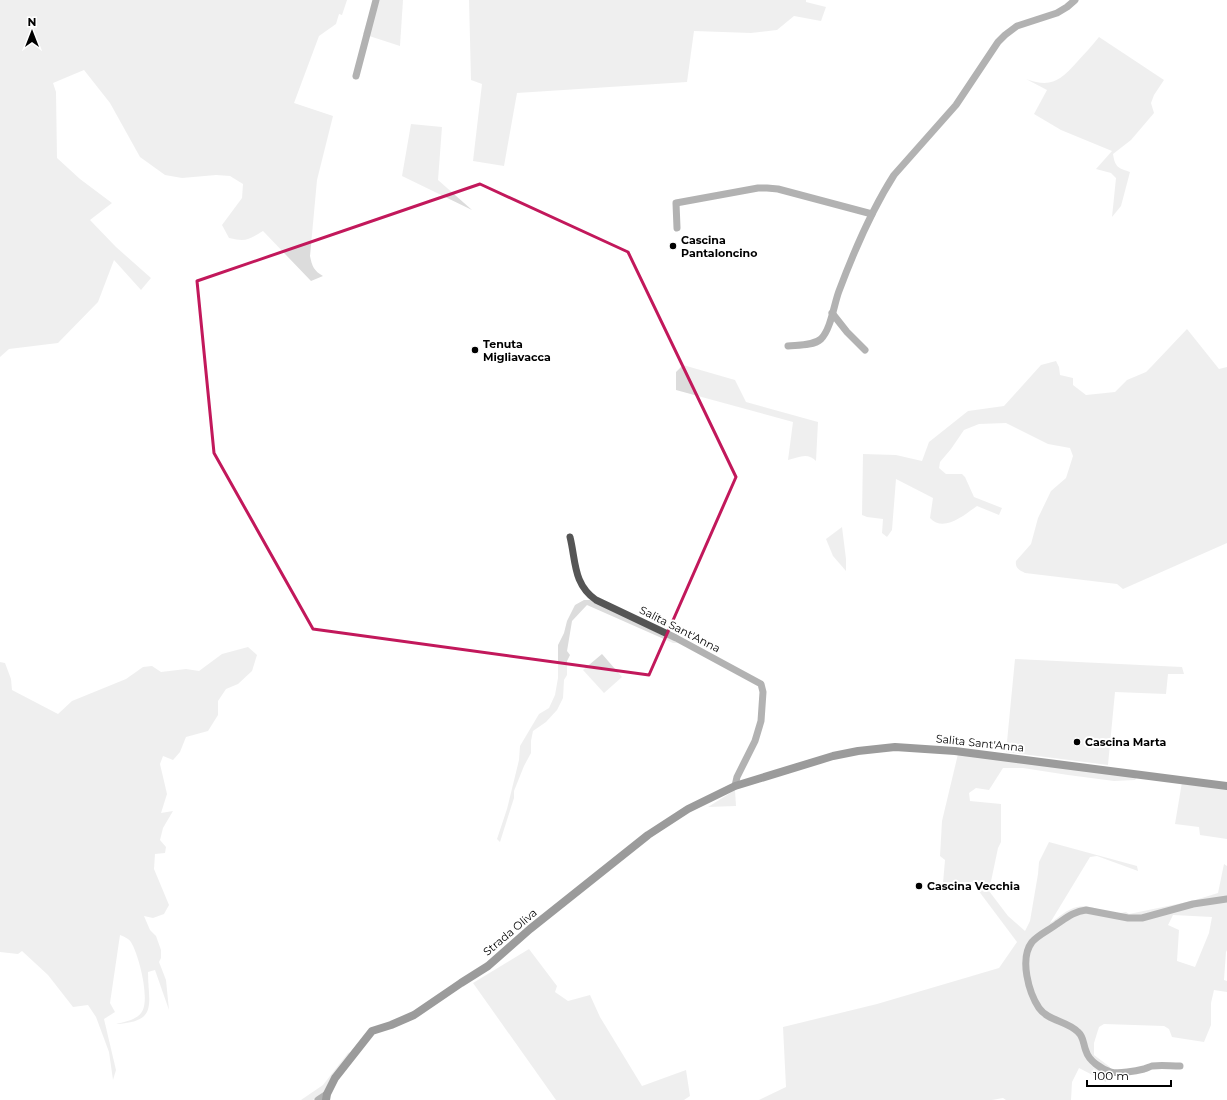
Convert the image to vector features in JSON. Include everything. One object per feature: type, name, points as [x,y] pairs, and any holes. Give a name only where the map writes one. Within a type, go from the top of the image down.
[{"type":"street","points":[[356,76],[376,0]]},
{"type":"street","points":[[788,346],[814,343],[820,339],[830,321],[839,291],[872,214],[894,175],[956,105],[998,42],[1017,26],[1057,13],[1075,0]]},
{"type":"street","points":[[677,228],[676,203],[758,188],[778,189],[872,214]]},
{"type":"street","points":[[832,313],[847,332],[865,350]]},
{"type":"street","name":"Salita Sant'Anna","points":[[570,537],[575,567],[581,582],[589,594],[596,600],[676,638],[761,684],[763,692],[761,721],[754,741],[732,787]]},
{"type":"street","name":"Salita Sant'Anna","points":[[732,787],[833,756],[858,751],[895,747],[955,751],[1227,786]]},
{"type":"street","name":"Strada Oliva","points":[[318,1100],[326,1097],[335,1078],[372,1031],[414,1015],[488,966],[530,929],[648,835],[688,809],[732,787]]},
{"type":"street","points":[[1180,1066],[1150,1066],[1145,1069],[1118,1072],[1111,1072],[1101,1068],[1088,1056],[1085,1051],[1083,1038],[1079,1032],[1070,1026],[1044,1014],[1039,1008],[1027,979],[1027,953],[1031,944],[1036,938],[1070,916],[1082,911],[1086,910],[1128,918],[1142,918],[1193,904],[1227,899]]},
{"type":"highlighted area","points":[[480,184],[628,252],[736,477],[649,675],[313,629],[214,453],[197,281]]},
{"type":"shaded area","points":[[0,0],[347,0],[342,15],[339,14],[336,24],[319,36],[294,103],[333,116],[317,180],[310,256],[314,268],[323,276],[311,281],[263,231],[243,240],[229,238],[222,225],[242,198],[243,184],[230,176],[216,175],[182,178],[165,175],[140,157],[110,103],[84,70],[53,83],[56,92],[57,158],[80,179],[112,203],[90,220],[116,247],[151,278],[141,290],[114,260],[98,302],[58,343],[9,349],[0,357]]},
{"type":"shaded area","points":[[374,0],[403,0],[400,46],[363,34]]},
{"type":"shaded area","points":[[469,0],[806,0],[806,2],[826,7],[821,21],[794,16],[777,30],[751,33],[694,31],[687,82],[517,93],[504,166],[473,161],[482,84],[471,80]]},
{"type":"shaded area","points":[[1099,37],[1164,80],[1154,95],[1151,103],[1154,113],[1131,140],[1113,154],[1116,164],[1130,172],[1121,206],[1112,217],[1116,178],[1111,173],[1096,169],[1112,151],[1061,130],[1034,114],[1047,90],[1026,79],[1035,82],[1049,83],[1060,78],[1071,69]]},
{"type":"shaded area","points":[[411,124],[442,127],[438,180],[472,210],[402,176]]},
{"type":"shaded area","points":[[1187,329],[1219,369],[1227,367],[1227,543],[1123,589],[1117,584],[1025,573],[1019,570],[1016,561],[1031,544],[1038,518],[1051,491],[1066,478],[1073,456],[1070,448],[1048,444],[1006,423],[979,424],[964,430],[940,462],[939,468],[946,474],[962,474],[965,477],[974,497],[1002,508],[999,515],[977,506],[954,521],[941,524],[930,518],[933,498],[896,479],[892,530],[887,537],[882,533],[883,519],[862,515],[863,454],[896,455],[922,461],[929,442],[968,411],[1004,406],[1041,365],[1056,361],[1059,367],[1060,375],[1073,378],[1073,385],[1086,395],[1115,392],[1127,380],[1146,372]]},
{"type":"shaded area","points":[[683,365],[735,380],[746,402],[818,422],[816,461],[807,456],[788,460],[793,422],[676,390],[676,372]]},
{"type":"shaded area","points":[[842,527],[846,571],[833,556],[826,539]]},
{"type":"shaded area","points":[[584,600],[592,600],[678,643],[673,643],[587,605],[572,621],[567,651],[570,655],[567,661],[567,675],[564,680],[563,698],[557,710],[546,722],[533,731],[531,753],[514,791],[514,798],[500,842],[497,839],[507,809],[519,760],[520,746],[539,714],[549,708],[555,695],[558,678],[558,645],[575,605]]},
{"type":"shaded area","points":[[248,647],[257,655],[252,671],[238,684],[226,689],[218,701],[218,715],[208,731],[186,737],[180,752],[173,760],[163,756],[160,764],[167,794],[161,813],[173,811],[163,828],[160,840],[166,847],[165,853],[155,854],[154,869],[169,905],[164,914],[153,918],[144,916],[150,930],[156,936],[161,950],[161,958],[159,962],[166,980],[169,1010],[155,970],[148,972],[149,1002],[145,1015],[130,1022],[116,1024],[130,1020],[139,1015],[144,1007],[145,999],[141,968],[135,950],[130,941],[120,935],[110,1003],[115,1012],[104,1019],[116,1070],[113,1080],[109,1052],[96,1017],[88,1005],[73,1007],[48,975],[22,951],[18,954],[0,952],[0,662],[5,663],[11,679],[12,690],[58,714],[72,701],[126,679],[143,667],[152,666],[161,672],[186,669],[199,671],[222,654]]},
{"type":"shaded area","points":[[602,654],[622,677],[604,693],[583,670]]},
{"type":"shaded area","points":[[1015,659],[1182,667],[1184,674],[1168,674],[1166,694],[1115,692],[1108,765],[1006,752]]},
{"type":"shaded area","points":[[958,754],[1139,775],[1135,780],[1114,781],[1023,768],[1003,768],[989,790],[976,788],[969,793],[970,801],[1001,804],[1001,842],[998,848],[989,891],[1008,916],[1025,931],[1030,921],[1039,862],[1049,842],[1137,866],[1138,871],[1097,856],[1090,857],[1050,923],[1066,912],[1077,907],[1083,906],[1114,913],[1126,912],[1129,914],[1192,901],[1218,893],[1224,864],[1227,866],[1227,950],[1224,980],[1227,981],[1227,992],[1214,990],[1211,1003],[1211,1025],[1204,1042],[1172,1037],[1169,1029],[1164,1026],[1104,1024],[1099,1027],[1094,1043],[1094,1055],[1110,1067],[1106,1082],[1079,1068],[1072,1082],[1071,1100],[1006,1100],[1003,1098],[992,1100],[759,1100],[786,1087],[783,1027],[877,1004],[999,968],[1017,942],[972,882],[943,883],[945,860],[940,856],[942,821]],"holes":[[[1173,915],[1212,917],[1209,933],[1195,967],[1177,961],[1179,930],[1168,925]]]},
{"type":"shaded area","points":[[1182,782],[1227,789],[1227,839],[1200,835],[1199,827],[1175,824]]},
{"type":"shaded area","points":[[735,790],[736,806],[708,807]]},
{"type":"shaded area","points":[[529,949],[557,986],[555,992],[568,1001],[590,995],[600,1017],[642,1086],[686,1070],[690,1096],[684,1100],[556,1100],[473,983]]},
{"type":"shaded area","points":[[350,1052],[325,1091],[313,1100],[301,1100],[323,1085]]},
{"type":"place","name":"Cascina Pantaloncino","points":[[673,246]]},
{"type":"place","name":"Tenuta Migliavacca","points":[[475,350]]},
{"type":"place","name":"Cascina Marta","points":[[1077,742]]},
{"type":"place","name":"Cascina Vecchia","points":[[919,886]]}]
